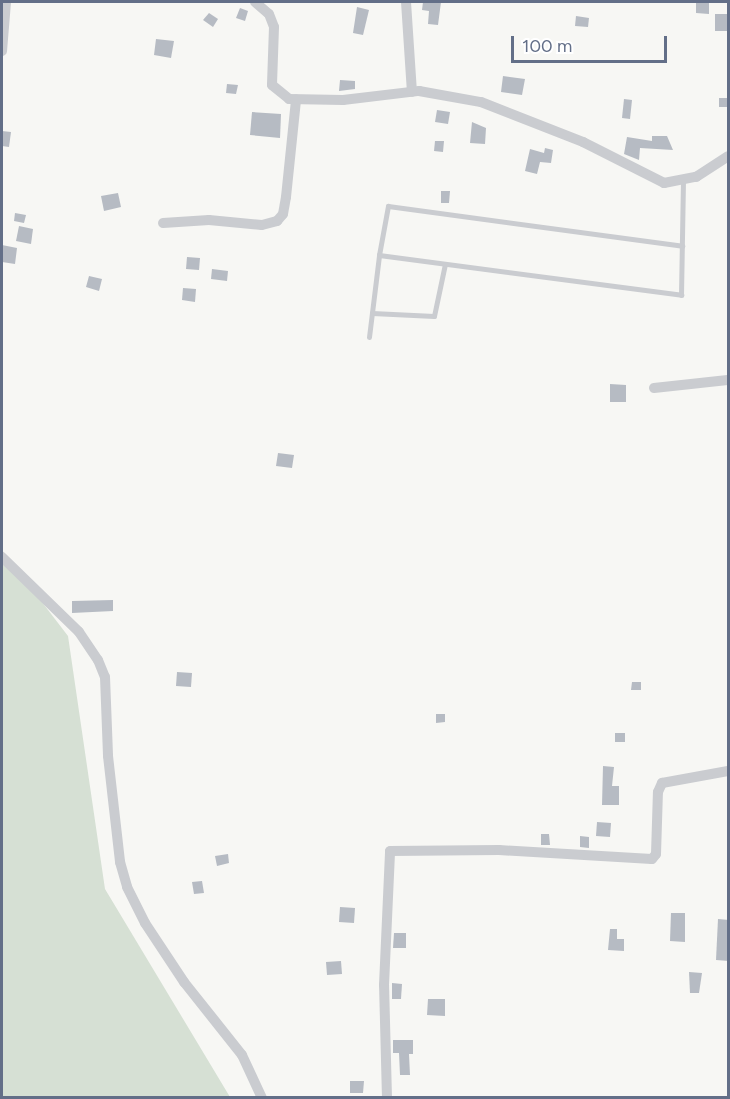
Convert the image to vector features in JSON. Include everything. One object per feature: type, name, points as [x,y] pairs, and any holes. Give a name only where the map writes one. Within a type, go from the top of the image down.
[{"type":"street","points":[[2,51],[6,2]]},
{"type":"street","points":[[255,2],[269,14],[274,27],[272,85],[289,99],[371,98],[412,92],[481,102],[583,142],[655,180],[682,181],[729,156]]},
{"type":"street","points":[[406,2],[412,92]]},
{"type":"street","points":[[163,223],[209,220],[262,225],[277,221],[283,214],[286,197],[296,100]]},
{"type":"street","points":[[654,388],[729,380]]},
{"type":"street","points":[[2,557],[79,632],[98,660],[105,677],[108,756],[120,862],[127,887],[145,923],[184,981],[242,1055],[262,1098]]},
{"type":"street","points":[[387,1098],[384,986],[390,850],[499,850],[652,859],[656,854],[658,792],[662,783],[729,771]]},
{"type":"lane","points":[[379,255],[681,295],[682,181]]},
{"type":"lane","points":[[369,337],[379,255],[388,206],[682,246]]},
{"type":"lane","points":[[372,313],[434,316],[445,264]]},
{"type":"shaded area","points":[[2,550],[68,636],[105,889],[230,1097],[2,1097]]},
{"type":"building","points":[[423,2],[441,2],[438,25],[428,24],[429,11],[422,10]]},
{"type":"building","points":[[696,2],[709,2],[709,14],[696,13]]},
{"type":"building","points":[[357,7],[369,10],[363,35],[353,33]]},
{"type":"building","points":[[240,8],[248,11],[245,21],[236,18]]},
{"type":"building","points":[[209,13],[218,19],[213,27],[203,20]]},
{"type":"building","points":[[715,14],[729,14],[729,31],[715,31]]},
{"type":"building","points":[[576,16],[589,18],[588,27],[575,26]]},
{"type":"building","points":[[156,39],[174,41],[171,58],[154,55]]},
{"type":"building","points":[[503,76],[525,79],[522,95],[501,92]]},
{"type":"building","points":[[340,80],[355,81],[355,89],[339,91]]},
{"type":"building","points":[[227,84],[238,85],[236,94],[226,93]]},
{"type":"building","points":[[719,98],[729,98],[729,107],[719,107]]},
{"type":"building","points":[[624,99],[632,100],[630,119],[622,118]]},
{"type":"building","points":[[437,110],[450,112],[448,124],[435,122]]},
{"type":"building","points":[[252,112],[281,114],[280,138],[250,135]]},
{"type":"building","points":[[472,122],[486,128],[485,144],[470,143]]},
{"type":"building","points":[[2,131],[11,132],[9,147],[2,146]]},
{"type":"building","points":[[652,136],[667,136],[673,150],[640,148],[639,160],[624,154],[627,137],[652,141]]},
{"type":"building","points":[[435,141],[444,141],[443,152],[434,151]]},
{"type":"building","points":[[545,148],[553,150],[551,163],[540,162],[537,174],[525,171],[530,149],[544,153]]},
{"type":"building","points":[[441,191],[450,191],[449,203],[441,203]]},
{"type":"building","points":[[118,193],[121,207],[104,211],[101,196]]},
{"type":"building","points":[[15,213],[26,215],[24,223],[14,221]]},
{"type":"building","points":[[19,226],[33,229],[31,244],[16,241]]},
{"type":"building","points":[[2,245],[17,248],[15,264],[2,262]]},
{"type":"building","points":[[187,257],[200,258],[199,270],[186,269]]},
{"type":"building","points":[[212,269],[228,271],[227,281],[211,279]]},
{"type":"building","points":[[89,276],[102,279],[99,291],[86,287]]},
{"type":"building","points":[[183,288],[196,289],[195,302],[182,300]]},
{"type":"building","points":[[610,384],[626,385],[626,402],[610,402]]},
{"type":"building","points":[[278,453],[294,455],[292,468],[276,466]]},
{"type":"building","points":[[113,600],[113,611],[72,613],[72,601]]},
{"type":"building","points":[[177,672],[192,673],[191,687],[176,686]]},
{"type":"building","points":[[632,682],[641,682],[641,690],[631,690]]},
{"type":"building","points":[[436,714],[445,714],[445,722],[436,723]]},
{"type":"building","points":[[615,733],[625,733],[625,742],[615,742]]},
{"type":"building","points":[[603,766],[614,767],[612,786],[619,786],[619,805],[602,805]]},
{"type":"building","points":[[597,822],[611,823],[610,837],[596,836]]},
{"type":"building","points":[[541,834],[549,834],[550,845],[541,845]]},
{"type":"building","points":[[580,836],[589,837],[589,848],[580,847]]},
{"type":"building","points":[[228,854],[229,863],[217,866],[215,856]]},
{"type":"building","points":[[202,881],[204,893],[194,894],[192,882]]},
{"type":"building","points":[[340,907],[355,908],[354,923],[339,922]]},
{"type":"building","points":[[671,913],[685,913],[685,942],[670,941]]},
{"type":"building","points":[[718,919],[729,920],[729,961],[716,960]]},
{"type":"building","points":[[610,929],[617,929],[617,939],[624,939],[624,951],[608,950]]},
{"type":"building","points":[[394,933],[406,933],[406,948],[393,948]]},
{"type":"building","points":[[341,961],[342,974],[327,975],[326,962]]},
{"type":"building","points":[[689,972],[702,973],[699,993],[690,993]]},
{"type":"building","points":[[392,983],[402,984],[401,999],[392,999]]},
{"type":"building","points":[[428,999],[445,999],[445,1016],[427,1015]]},
{"type":"building","points":[[393,1040],[413,1040],[413,1054],[409,1054],[410,1075],[400,1075],[399,1053],[393,1053]]},
{"type":"building","points":[[350,1081],[364,1081],[363,1093],[350,1093]]}]
